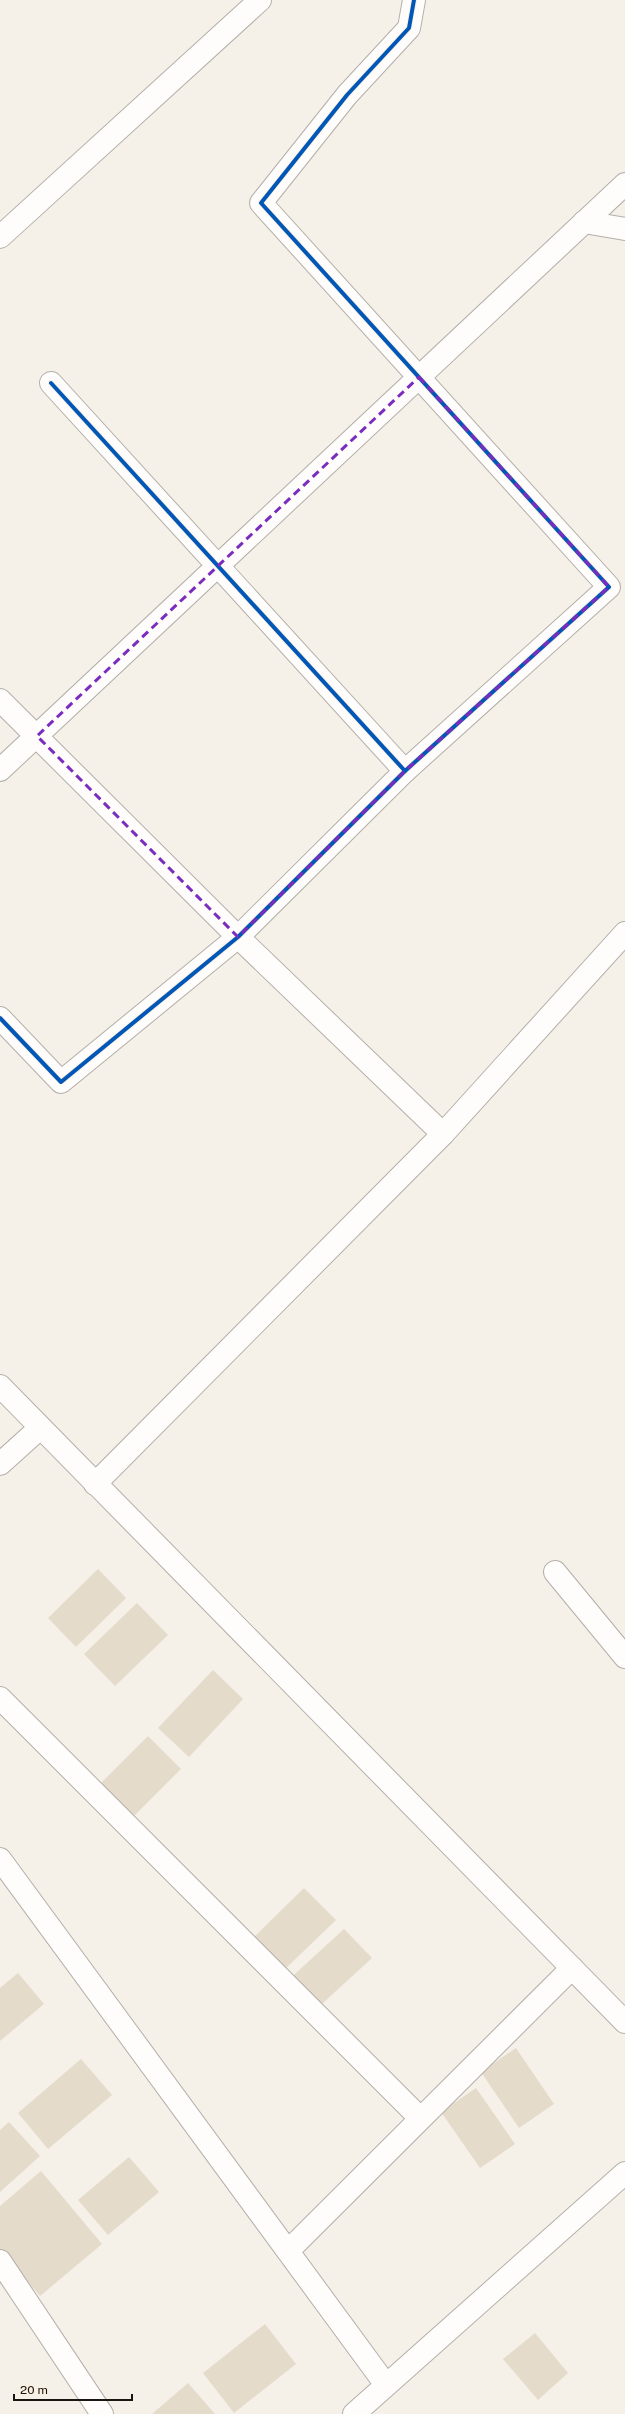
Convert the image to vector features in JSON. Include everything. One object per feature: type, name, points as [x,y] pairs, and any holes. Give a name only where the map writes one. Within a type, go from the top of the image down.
[{"type":"street","points":[[0,237],[260,0]]},
{"type":"street","points":[[0,1018],[60,1082],[238,937],[405,771],[610,587],[261,203],[347,95],[409,28],[414,0]]},
{"type":"street","points":[[0,770],[625,184]]},
{"type":"street","points":[[584,222],[625,229]]},
{"type":"street","points":[[51,383],[405,771]]},
{"type":"street","points":[[0,700],[238,937],[443,1134]]},
{"type":"street","points":[[95,1484],[443,1134],[625,933]]},
{"type":"street","points":[[0,1386],[625,2022]]},
{"type":"street","points":[[0,1464],[40,1428]]},
{"type":"street","points":[[555,1572],[625,1657]]},
{"type":"street","points":[[0,1698],[418,2116]]},
{"type":"street","points":[[0,1859],[386,2385]]},
{"type":"street","points":[[288,2251],[572,1968]]},
{"type":"street","points":[[354,2414],[625,2173]]},
{"type":"street","points":[[0,2261],[102,2414]]},
{"type":"highlighted area","points":[[419,377],[609,587],[405,771],[238,937],[37,736]]},
{"type":"building","points":[[98,1569],[126,1598],[76,1647],[48,1618]]},
{"type":"building","points":[[137,1603],[168,1635],[115,1686],[84,1654]]},
{"type":"building","points":[[213,1670],[243,1699],[189,1757],[158,1728]]},
{"type":"building","points":[[148,1736],[181,1769],[124,1826],[91,1793]]},
{"type":"building","points":[[304,1888],[336,1920],[281,1973],[250,1941]]},
{"type":"building","points":[[344,1929],[372,1958],[311,2014],[284,1984]]},
{"type":"building","points":[[18,1973],[44,2004],[0,2041],[0,1988]]},
{"type":"building","points":[[516,2048],[554,2104],[519,2128],[481,2072]]},
{"type":"building","points":[[81,2059],[112,2095],[48,2149],[18,2113]]},
{"type":"building","points":[[476,2088],[515,2144],[480,2168],[441,2112]]},
{"type":"building","points":[[9,2122],[40,2156],[0,2192],[0,2130]]},
{"type":"building","points":[[129,2157],[159,2192],[108,2235],[78,2200]]},
{"type":"building","points":[[41,2171],[102,2244],[40,2296],[0,2249],[0,2206]]},
{"type":"building","points":[[265,2324],[296,2364],[234,2413],[203,2373]]},
{"type":"building","points":[[535,2333],[568,2373],[538,2400],[503,2359]]},
{"type":"building","points":[[188,2383],[215,2414],[152,2414]]},
{"type":"cycle path","points":[[405,771],[609,587],[261,203],[347,95],[409,28],[414,0]]},
{"type":"cycle path","points":[[0,1018],[61,1082],[238,937],[405,771],[51,383]]}]
